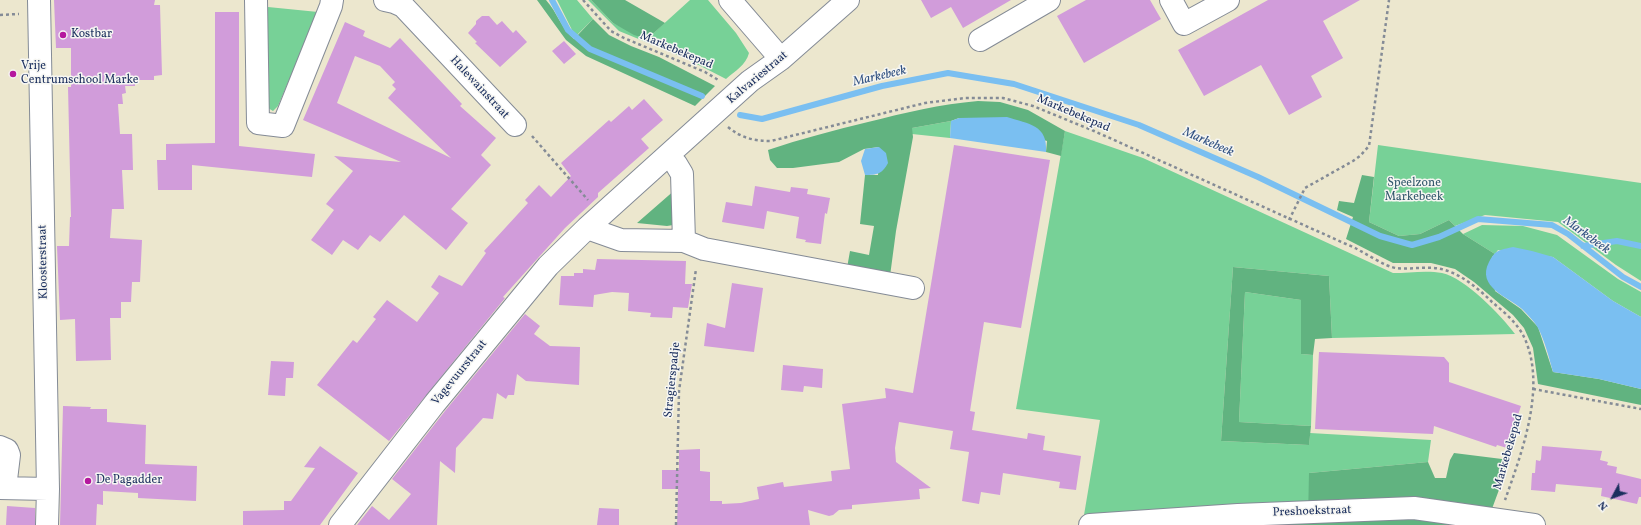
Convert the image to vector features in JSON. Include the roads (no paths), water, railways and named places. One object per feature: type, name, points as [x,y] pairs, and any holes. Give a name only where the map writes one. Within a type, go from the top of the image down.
[{"type":"street","name":"Kloosterstraat","points":[[39,0],[48,489],[47,525]]},
{"type":"street","points":[[256,0],[258,123],[283,126],[331,6],[332,0]]},
{"type":"street","name":"Halewainstraat","points":[[385,0],[403,6],[515,125]]},
{"type":"street","points":[[730,0],[781,59]]},
{"type":"street","name":"Kalvariestraat","points":[[668,156],[750,82],[781,59],[848,0]]},
{"type":"street","points":[[980,40],[1049,0]]},
{"type":"street","points":[[1170,0],[1184,24],[1228,0]]},
{"type":"street","points":[[668,156],[676,164],[682,174],[684,241]]},
{"type":"street","name":"Vagevuurstraat","points":[[340,525],[435,403],[548,266],[594,222],[668,156]]},
{"type":"street","points":[[594,222],[621,240],[684,241],[704,248],[913,288]]},
{"type":"street","points":[[0,447],[8,450],[9,456],[2,488],[48,489]]},
{"type":"street","name":"Preshoekstraat","points":[[1090,525],[1238,520],[1414,508],[1534,525]]},
{"type":"water","points":[[1007,117],[1036,127],[1044,136],[1046,152],[950,138],[951,121],[959,118]]},
{"type":"water","points":[[879,147],[886,153],[888,163],[881,172],[873,175],[865,175],[861,161],[865,149]]},
{"type":"water","points":[[1513,247],[1553,257],[1613,301],[1641,317],[1641,389],[1599,379],[1553,372],[1543,338],[1535,323],[1522,309],[1495,290],[1490,285],[1487,278],[1486,271],[1489,262],[1496,252]]},
{"type":"waterway","name":"Markebeek","points":[[552,0],[568,30],[590,49],[702,96]]},
{"type":"waterway","name":"Markebeek","points":[[740,115],[762,119],[882,86],[948,73],[1014,84],[1139,125],[1258,177],[1380,236],[1412,245],[1439,237],[1478,219],[1552,225],[1568,234],[1623,277],[1641,287]]},
{"type":"waterway","points":[[1583,246],[1617,241],[1641,246]]},
{"type":"place","name":"Kostbar","points":[[63,35]]},
{"type":"place","name":"Vrije Centrumschool Marke","points":[[13,74]]},
{"type":"place","name":"De Pagadder","points":[[88,481]]},
{"type":"park label","name":"Speelzone Markebeek","points":[[1414,191]]}]
